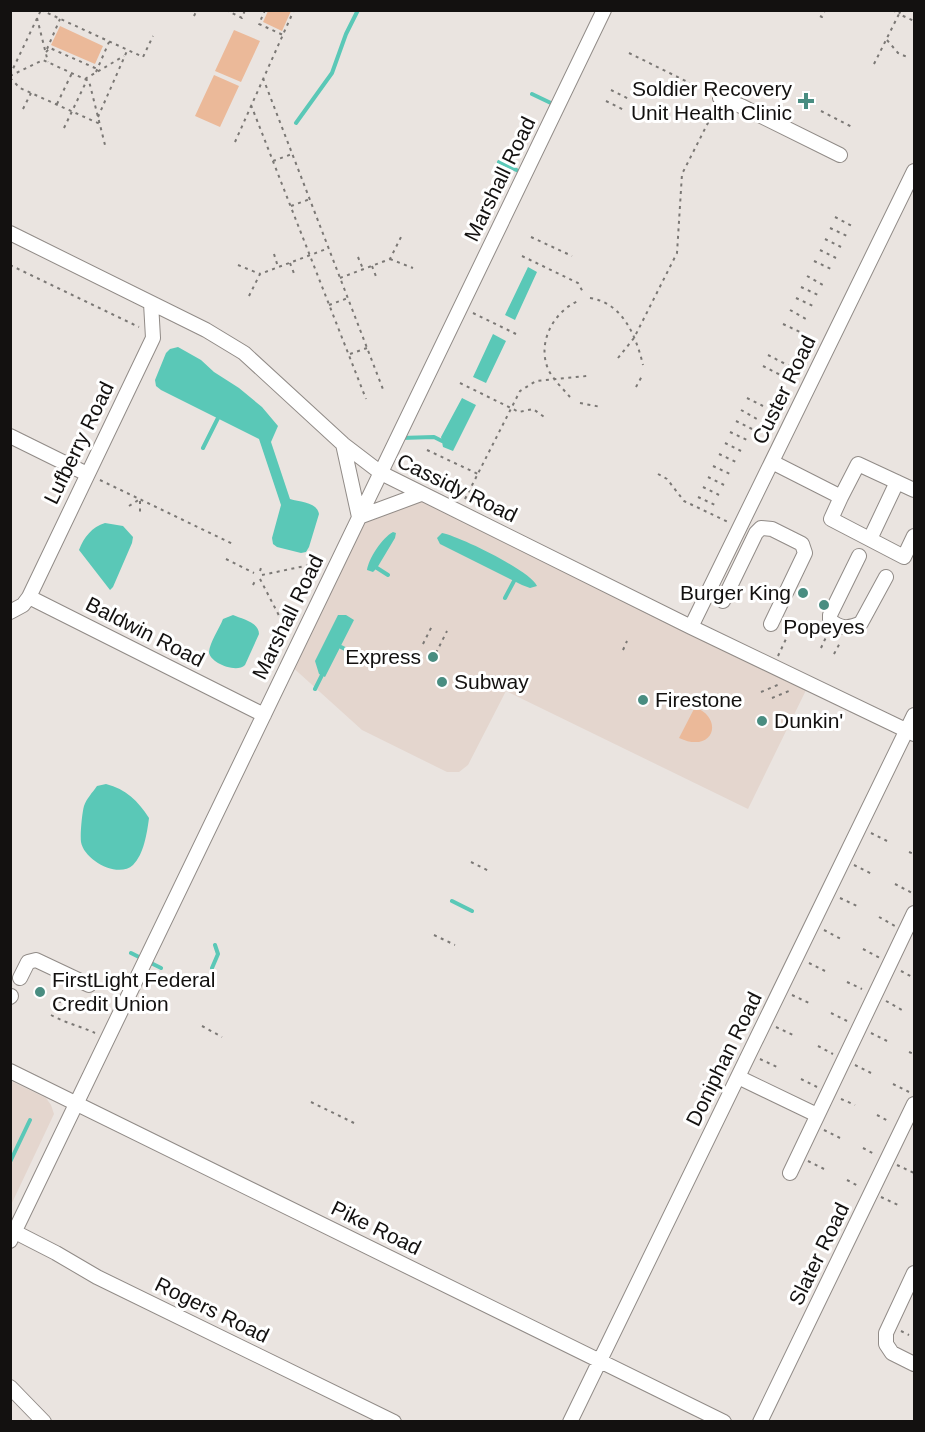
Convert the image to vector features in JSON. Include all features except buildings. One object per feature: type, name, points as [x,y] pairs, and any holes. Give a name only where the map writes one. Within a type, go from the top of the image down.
[{"type":"street","name":"Marshall Road","points":[[13,1237],[604,10]]},
{"type":"street","points":[[720,98],[840,155]]},
{"type":"street","name":"Custer Road","points":[[691,627],[915,171]]},
{"type":"street","name":"Cassidy Road","points":[[10,233],[206,330],[244,352],[344,444],[381,473],[691,627],[911,732]]},
{"type":"street","name":"Lufberry Road","points":[[29,597],[153,338],[151,303]]},
{"type":"street","points":[[10,436],[87,474]]},
{"type":"street","points":[[344,444],[359,518],[421,494]]},
{"type":"street","points":[[772,462],[842,497]]},
{"type":"street","points":[[915,490],[858,464],[831,519],[909,560],[915,536]]},
{"type":"street","points":[[870,540],[897,482]]},
{"type":"street","points":[[723,601],[756,533],[761,528],[772,529],[802,544],[805,553],[771,624]]},
{"type":"street","points":[[859,556],[830,615],[830,620],[848,628],[861,623],[886,577]]},
{"type":"street","points":[[10,612],[23,605],[29,597]]},
{"type":"street","name":"Baldwin Road","points":[[29,597],[264,715]]},
{"type":"street","name":"Doniphan Road","points":[[570,1422],[738,1077],[911,732],[915,715]]},
{"type":"street","points":[[790,1173],[915,913]]},
{"type":"street","points":[[18,973],[28,962],[36,960],[89,985]]},
{"type":"street","name":"Pike Road","points":[[10,1071],[724,1422]]},
{"type":"street","points":[[738,1077],[815,1120]]},
{"type":"street","name":"Slater Road","points":[[760,1422],[915,1104]]},
{"type":"street","name":"Rogers Road","points":[[13,1237],[56,1253],[108,1283],[394,1422]]},
{"type":"street","points":[[915,1273],[886,1333],[886,1344],[892,1353],[915,1364]]},
{"type":"street","points":[[10,1387],[44,1422]]},
{"type":"path","points":[[10,76],[41,10],[143,57],[153,36]]},
{"type":"path","points":[[194,16],[197,10]]},
{"type":"path","points":[[226,10],[242,18],[245,10]]},
{"type":"path","points":[[265,10],[259,24],[283,36]]},
{"type":"path","points":[[235,142],[294,10]]},
{"type":"path","points":[[820,16],[822,17],[825,10]]},
{"type":"path","points":[[893,10],[915,21]]},
{"type":"path","points":[[874,64],[900,12]]},
{"type":"path","points":[[37,18],[48,62]]},
{"type":"path","points":[[45,52],[60,19]]},
{"type":"path","points":[[886,39],[898,53],[907,57]]},
{"type":"path","points":[[96,73],[109,42]]},
{"type":"path","points":[[45,52],[50,48],[95,68],[96,73]]},
{"type":"path","points":[[98,117],[127,50]]},
{"type":"path","points":[[618,358],[634,338],[677,253],[682,174],[720,98],[629,53]]},
{"type":"path","points":[[64,129],[86,79],[125,56]]},
{"type":"path","points":[[10,76],[43,60],[89,81],[105,145]]},
{"type":"path","points":[[57,104],[72,73]]},
{"type":"path","points":[[10,76],[20,88],[100,123]]},
{"type":"path","points":[[263,78],[384,392]]},
{"type":"path","points":[[611,90],[629,99]]},
{"type":"path","points":[[23,109],[31,93]]},
{"type":"path","points":[[606,101],[624,110]]},
{"type":"path","points":[[251,105],[366,399]]},
{"type":"path","points":[[821,111],[854,128]]},
{"type":"path","points":[[273,161],[292,154]]},
{"type":"path","points":[[291,206],[310,199]]},
{"type":"path","points":[[835,218],[852,226]]},
{"type":"path","points":[[830,228],[847,236]]},
{"type":"path","points":[[340,278],[390,259],[401,237]]},
{"type":"path","points":[[531,237],[572,256]]},
{"type":"path","points":[[825,239],[842,248]]},
{"type":"path","points":[[249,296],[260,274],[328,248]]},
{"type":"path","points":[[820,250],[836,258]]},
{"type":"path","points":[[274,254],[278,267]]},
{"type":"path","points":[[522,256],[578,283],[584,294]]},
{"type":"path","points":[[358,257],[363,269]]},
{"type":"path","points":[[390,259],[413,268]]},
{"type":"path","points":[[814,261],[831,269]]},
{"type":"path","points":[[290,263],[295,276]]},
{"type":"path","points":[[10,265],[133,324]]},
{"type":"path","points":[[238,265],[260,274]]},
{"type":"path","points":[[372,266],[377,279]]},
{"type":"path","points":[[807,276],[823,285]]},
{"type":"path","points":[[801,287],[818,296]]},
{"type":"path","points":[[329,305],[348,298]]},
{"type":"path","points":[[590,298],[603,300],[614,307],[624,318],[643,365]]},
{"type":"path","points":[[796,298],[813,306]]},
{"type":"path","points":[[570,397],[550,371],[545,358],[546,341],[558,314],[567,306],[579,301]]},
{"type":"path","points":[[461,307],[516,334]]},
{"type":"path","points":[[790,310],[806,319]]},
{"type":"path","points":[[783,324],[800,332]]},
{"type":"path","points":[[348,354],[367,348]]},
{"type":"path","points":[[768,355],[801,372]]},
{"type":"path","points":[[763,366],[796,383]]},
{"type":"path","points":[[459,513],[520,391],[536,381],[587,376]]},
{"type":"path","points":[[636,387],[642,376]]},
{"type":"path","points":[[460,383],[510,408],[523,412],[533,409],[547,419]]},
{"type":"path","points":[[747,398],[763,406]]},
{"type":"path","points":[[579,403],[601,406]]},
{"type":"path","points":[[741,410],[757,418]]},
{"type":"path","points":[[736,421],[752,429]]},
{"type":"path","points":[[730,432],[747,440]]},
{"type":"path","points":[[725,442],[741,451]]},
{"type":"path","points":[[427,450],[478,474]]},
{"type":"path","points":[[719,454],[736,462]]},
{"type":"path","points":[[713,466],[730,474]]},
{"type":"path","points":[[87,474],[233,544]]},
{"type":"path","points":[[658,474],[667,479],[684,501],[729,522]]},
{"type":"path","points":[[708,477],[724,485]]},
{"type":"path","points":[[703,487],[719,495]]},
{"type":"path","points":[[698,497],[715,505]]},
{"type":"path","points":[[129,506],[140,499]]},
{"type":"path","points":[[140,499],[140,512]]},
{"type":"path","points":[[226,559],[254,573]]},
{"type":"path","points":[[262,565],[261,573],[319,563]]},
{"type":"path","points":[[253,585],[258,579],[286,629]]},
{"type":"path","points":[[423,644],[433,624]]},
{"type":"path","points":[[821,648],[831,628]]},
{"type":"path","points":[[436,653],[447,631]]},
{"type":"path","points":[[834,654],[843,635]]},
{"type":"path","points":[[773,666],[786,639]]},
{"type":"path","points":[[623,650],[627,640]]},
{"type":"path","points":[[761,692],[780,684]]},
{"type":"path","points":[[772,698],[789,691]]},
{"type":"path","points":[[870,833],[887,841]]},
{"type":"path","points":[[909,852],[915,854]]},
{"type":"path","points":[[471,862],[491,872]]},
{"type":"path","points":[[854,865],[872,874]]},
{"type":"path","points":[[895,884],[915,894]]},
{"type":"path","points":[[838,897],[857,906]]},
{"type":"path","points":[[879,917],[906,931]]},
{"type":"path","points":[[823,930],[841,939]]},
{"type":"path","points":[[434,935],[455,945]]},
{"type":"path","points":[[863,949],[915,978]]},
{"type":"path","points":[[806,962],[825,971]]},
{"type":"path","points":[[791,994],[809,1003]]},
{"type":"path","points":[[58,1001],[77,1011]]},
{"type":"path","points":[[51,1015],[62,1021],[77,1024],[108,1040]]},
{"type":"path","points":[[202,1026],[222,1037]]},
{"type":"path","points":[[775,1026],[795,1036]]},
{"type":"path","points":[[909,1052],[915,1054]]},
{"type":"path","points":[[750,1054],[779,1068]]},
{"type":"path","points":[[893,1084],[915,1094]]},
{"type":"path","points":[[312,1102],[354,1122]]},
{"type":"path","points":[[815,1120],[840,1138]]},
{"type":"path","points":[[797,1156],[824,1169]]},
{"type":"shaded area","points":[[268,11],[291,11],[282,31],[263,22]]},
{"type":"shaded area","points":[[60,26],[103,46],[95,64],[51,45]]},
{"type":"shaded area","points":[[234,30],[260,41],[241,82],[215,71]]},
{"type":"shaded area","points":[[214,75],[239,86],[220,127],[195,116]]},
{"type":"shaded area","points":[[421,494],[809,684],[748,809],[506,691],[468,765],[459,772],[447,772],[362,730],[289,664],[359,517]]},
{"type":"shaded area","points":[[695,707],[704,712],[712,726],[711,733],[700,742],[679,738]]},
{"type":"shaded area","points":[[11,1081],[46,1098],[54,1114],[11,1205]]},
{"type":"water","points":[[528,267],[537,272],[515,320],[505,315]]},
{"type":"water","points":[[493,334],[506,341],[486,383],[473,377]]},
{"type":"water","points":[[178,347],[201,360],[214,372],[239,388],[262,407],[278,426],[271,442],[290,499],[312,505],[319,514],[306,552],[301,553],[273,544],[272,538],[281,505],[259,439],[156,386],[155,380],[166,353]]},
{"type":"water","points":[[462,398],[476,405],[453,451],[443,447],[441,437]]},
{"type":"water","points":[[105,523],[123,526],[133,537],[110,590],[79,550],[89,533]]},
{"type":"water","points":[[393,532],[396,533],[395,538],[377,568],[373,572],[367,570],[377,549]]},
{"type":"water","points":[[442,533],[478,547],[509,563],[537,586],[530,588],[522,585],[440,544],[437,538]]},
{"type":"water","points":[[233,615],[253,624],[259,634],[245,665],[236,668],[218,663],[213,660],[209,652],[223,619]]},
{"type":"water","points":[[338,615],[346,615],[354,620],[325,677],[319,674],[315,661]]},
{"type":"water","points":[[106,784],[131,796],[149,818],[140,855],[127,869],[111,869],[103,866],[88,855],[81,842],[85,803],[97,786]]},
{"type":"waterway","points":[[296,123],[332,73],[346,34],[358,10]]},
{"type":"waterway","points":[[532,94],[555,105]]},
{"type":"waterway","points":[[499,162],[523,173]]},
{"type":"waterway","points":[[203,448],[218,418]]},
{"type":"waterway","points":[[401,438],[434,437],[442,441]]},
{"type":"waterway","points":[[377,568],[388,575]]},
{"type":"waterway","points":[[505,598],[514,581]]},
{"type":"waterway","points":[[341,647],[349,651]]},
{"type":"waterway","points":[[315,689],[322,675]]},
{"type":"waterway","points":[[452,901],[472,911]]},
{"type":"waterway","points":[[212,968],[218,954],[215,945]]},
{"type":"waterway","points":[[131,953],[161,968]]},
{"type":"waterway","points":[[10,1162],[30,1120]]},
{"type":"place","name":"Soldier Recovery Unit Health Clinic","points":[[806,101]]},
{"type":"place","name":"Burger King","points":[[803,593]]},
{"type":"place","name":"Popeyes","points":[[824,605]]},
{"type":"place","name":"Express","points":[[433,657]]},
{"type":"place","name":"Subway","points":[[442,682]]},
{"type":"place","name":"Firestone","points":[[643,700]]},
{"type":"place","name":"Dunkin'","points":[[762,721]]},
{"type":"place","name":"FirstLight Federal Credit Union","points":[[40,992]]}]
